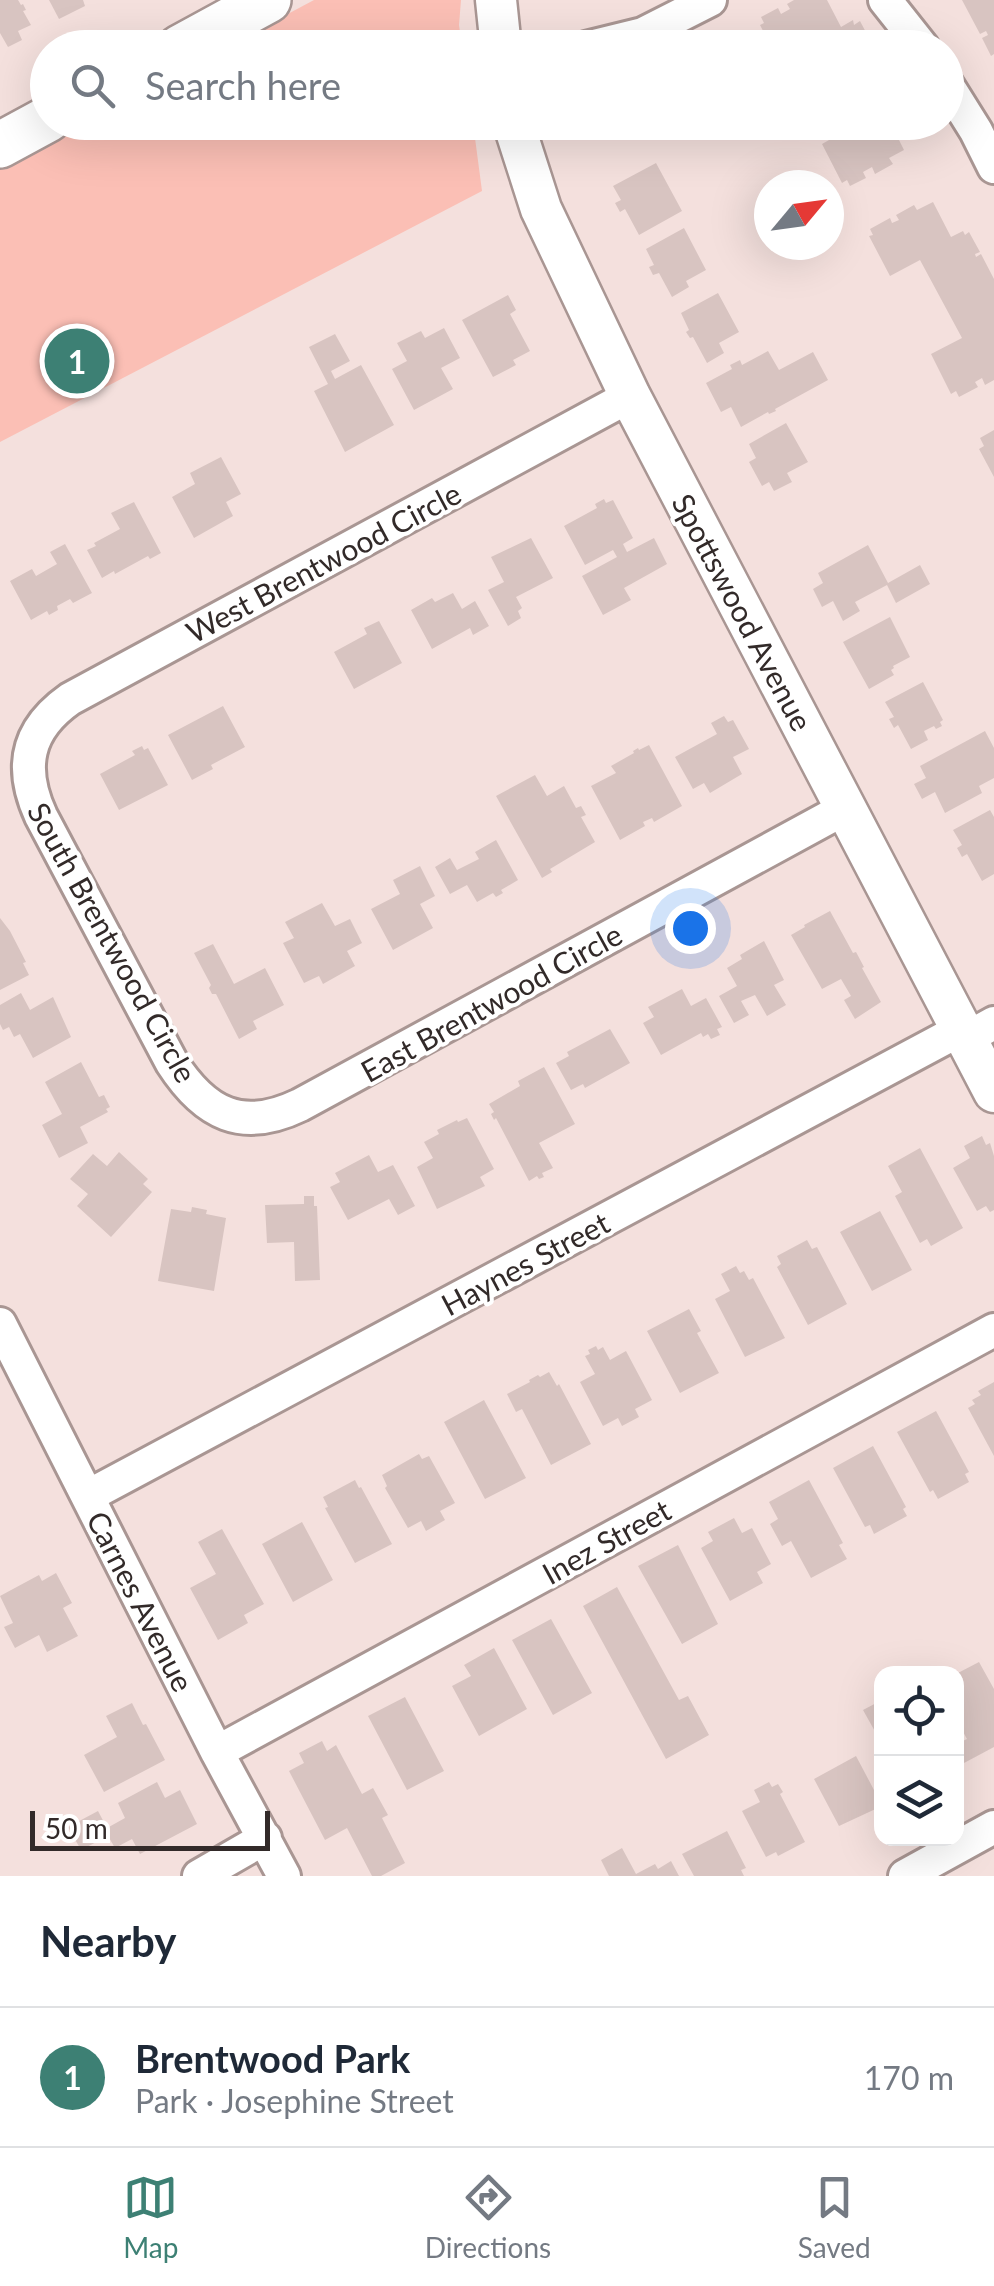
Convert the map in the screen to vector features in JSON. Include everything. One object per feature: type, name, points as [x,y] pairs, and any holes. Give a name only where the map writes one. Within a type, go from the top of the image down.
[{"type":"main road","points":[[213,30],[268,0]]},
{"type":"main road","points":[[0,145],[30,129]]},
{"type":"street","points":[[496,0],[498,30]]},
{"type":"street","points":[[650,30],[710,0]]},
{"type":"street","points":[[884,0],[908,30]]},
{"type":"street","points":[[964,112],[994,167]]},
{"type":"street","name":"Spottswood Avenue","points":[[519,140],[541,209],[630,396],[846,808],[974,1030],[994,1092]]},
{"type":"street","name":"West Brentwood Circle","points":[[32,745],[40,724],[70,699],[630,396]]},
{"type":"street","name":"South Brentwood Circle","points":[[32,745],[28,769],[32,794],[172,1062],[188,1088],[208,1104],[235,1116]]},
{"type":"street","name":"East Brentwood Circle","points":[[235,1116],[259,1119],[280,1115],[300,1105],[846,808]]},
{"type":"street","name":"Haynes Street","points":[[88,1496],[974,1030]]},
{"type":"street","name":"Carnes Avenue","points":[[0,1324],[284,1876]]},
{"type":"street","name":"Inez Street","points":[[218,1752],[994,1330]]},
{"type":"street","points":[[905,1876],[994,1828]]},
{"type":"street","points":[[199,1876],[265,1838]]},
{"type":"shaded area","points":[[314,0],[461,0],[460,30],[258,30]]},
{"type":"shaded area","points":[[50,140],[475,140],[482,191],[0,442],[0,166]]},
{"type":"building","points":[[0,0],[18,0],[23,4],[31,25],[18,31],[22,40],[8,47],[0,33]]},
{"type":"building","points":[[49,0],[83,0],[85,6],[59,19]]},
{"type":"building","points":[[794,0],[827,0],[841,27],[853,20],[854,25],[860,21],[865,30],[763,30],[761,17],[778,8],[781,14],[790,9],[787,4]]},
{"type":"building","points":[[962,0],[994,0],[991,56],[982,38],[988,35],[986,31],[980,34]]},
{"type":"building","points":[[829,140],[899,140],[904,150],[889,158],[893,164],[875,174],[872,167],[863,172],[866,178],[850,186],[847,180],[844,182],[844,170],[835,170],[822,144]]},
{"type":"building","points":[[656,163],[682,211],[639,235],[625,209],[620,212],[615,203],[621,200],[613,186]]},
{"type":"building","points":[[933,202],[951,237],[969,232],[980,252],[976,257],[981,254],[994,279],[994,380],[985,385],[982,378],[975,382],[978,387],[959,397],[956,391],[951,394],[931,354],[962,338],[920,260],[890,276],[869,236],[873,235],[870,229],[890,218],[892,223],[899,220],[896,215],[914,205],[917,210]]},
{"type":"building","points":[[684,228],[706,270],[686,281],[689,287],[672,297],[659,273],[653,275],[649,267],[654,265],[646,249]]},
{"type":"building","points":[[718,293],[739,332],[719,343],[724,353],[707,363],[686,332],[689,330],[681,313]]},
{"type":"building","points":[[508,295],[516,310],[510,314],[530,351],[513,360],[516,365],[493,377],[462,320]]},
{"type":"building","points":[[444,328],[460,358],[441,368],[453,389],[414,410],[392,369],[407,361],[397,343],[421,331],[425,338]]},
{"type":"building","points":[[335,334],[350,361],[331,371],[335,379],[361,365],[394,425],[345,452],[314,391],[328,384],[309,347]]},
{"type":"building","points":[[768,351],[779,370],[813,352],[828,380],[741,427],[731,407],[721,412],[706,383],[732,369],[730,365],[740,360],[742,365]]},
{"type":"building","points":[[786,423],[808,462],[787,473],[792,482],[774,491],[769,482],[762,486],[749,462],[756,458],[749,444]]},
{"type":"building","points":[[994,430],[994,477],[979,449],[984,446],[980,438]]},
{"type":"building","points":[[221,457],[241,494],[226,502],[233,516],[194,538],[172,497],[195,484],[190,473]]},
{"type":"building","points":[[604,499],[606,503],[613,500],[633,538],[623,544],[627,552],[654,538],[667,564],[624,588],[631,600],[603,615],[582,576],[617,557],[613,550],[585,565],[564,526],[597,508],[595,504]]},
{"type":"building","points":[[134,502],[161,553],[102,578],[87,550],[120,529],[111,513]]},
{"type":"building","points":[[531,538],[553,578],[516,597],[522,608],[518,611],[521,618],[508,626],[488,590],[504,582],[491,557]]},
{"type":"building","points":[[65,544],[92,593],[73,603],[70,599],[49,615],[47,611],[31,620],[10,581],[32,569],[36,576],[57,564],[50,552]]},
{"type":"building","points":[[868,545],[888,583],[920,565],[930,584],[896,603],[887,585],[855,602],[860,611],[843,621],[833,601],[822,607],[813,589],[823,583],[818,573]]},
{"type":"building","points":[[453,593],[462,609],[475,601],[489,626],[473,635],[470,628],[432,649],[411,610],[432,598],[435,602]]},
{"type":"building","points":[[890,617],[910,657],[893,666],[894,675],[869,689],[843,642]]},
{"type":"building","points":[[379,621],[402,663],[354,689],[334,652],[367,634],[364,628]]},
{"type":"building","points":[[923,682],[943,720],[942,726],[924,731],[928,740],[911,749],[898,725],[894,728],[889,719],[894,717],[885,702]]},
{"type":"building","points":[[223,706],[245,747],[192,780],[168,735]]},
{"type":"building","points":[[724,716],[728,722],[733,720],[749,749],[733,757],[742,774],[710,793],[704,783],[693,789],[675,757],[717,734],[711,723]]},
{"type":"building","points":[[985,731],[994,748],[994,778],[979,786],[982,793],[945,813],[935,792],[922,799],[914,784],[926,778],[920,766]]},
{"type":"building","points":[[649,745],[682,806],[654,822],[652,818],[643,822],[645,826],[620,840],[591,786],[616,773],[611,766]]},
{"type":"building","points":[[142,746],[144,750],[148,748],[168,785],[119,810],[100,774],[135,755],[132,751]]},
{"type":"building","points":[[535,775],[547,796],[564,786],[576,808],[581,806],[586,815],[581,817],[595,842],[542,878],[496,796]]},
{"type":"building","points":[[990,810],[994,817],[994,874],[982,881],[967,854],[962,857],[957,848],[962,845],[953,830]]},
{"type":"building","points":[[496,840],[518,880],[496,897],[493,893],[477,902],[467,885],[450,894],[435,867],[450,858],[457,870],[479,859],[475,852]]},
{"type":"building","points":[[420,866],[435,896],[420,904],[433,928],[393,950],[371,909],[400,894],[393,880]]},
{"type":"building","points":[[322,903],[335,926],[350,919],[362,943],[347,951],[355,966],[323,984],[319,976],[304,983],[283,943],[294,938],[285,922]]},
{"type":"building","points":[[830,911],[881,1002],[855,1019],[844,1000],[851,996],[841,979],[822,989],[791,935]]},
{"type":"building","points":[[0,918],[26,962],[23,963],[29,975],[0,990]]},
{"type":"building","points":[[764,941],[784,980],[774,985],[786,1005],[767,1016],[755,995],[741,1001],[749,1015],[734,1023],[719,996],[737,986],[727,968]]},
{"type":"building","points":[[213,944],[234,984],[265,968],[284,1005],[253,1021],[257,1029],[239,1039],[216,994],[212,994],[194,953]]},
{"type":"building","points":[[682,989],[691,1006],[706,998],[722,1027],[717,1029],[720,1035],[711,1039],[701,1033],[661,1055],[643,1023],[654,1017],[648,1007]]},
{"type":"building","points":[[21,993],[30,1010],[53,997],[71,1037],[33,1058],[20,1034],[14,1037],[9,1027],[3,1030],[0,1024],[0,1005]]},
{"type":"building","points":[[610,1029],[630,1063],[585,1088],[583,1084],[571,1090],[556,1063],[569,1056],[567,1052]]},
{"type":"building","points":[[81,1062],[99,1097],[104,1095],[110,1107],[108,1112],[80,1127],[88,1143],[59,1158],[42,1125],[62,1114],[45,1082]]},
{"type":"building","points":[[544,1067],[575,1124],[539,1143],[553,1168],[542,1173],[544,1177],[529,1181],[489,1104]]},
{"type":"building","points":[[467,1118],[494,1169],[480,1177],[485,1186],[437,1209],[417,1167],[433,1158],[424,1142],[439,1134],[437,1130]]},
{"type":"building","points":[[982,1136],[986,1145],[990,1143],[994,1156],[994,1210],[990,1212],[986,1206],[977,1211],[953,1168],[970,1158],[964,1146]]},
{"type":"building","points":[[920,1148],[963,1228],[931,1246],[927,1239],[920,1243],[895,1196],[902,1192],[888,1166]]},
{"type":"building","points":[[119,1152],[148,1179],[143,1184],[152,1192],[111,1237],[77,1206],[88,1194],[70,1179],[93,1154],[107,1166]]},
{"type":"building","points":[[369,1155],[378,1172],[393,1165],[415,1206],[398,1215],[389,1199],[348,1220],[330,1187],[340,1182],[335,1173]]},
{"type":"building","points":[[304,1196],[314,1196],[317,1206],[320,1280],[295,1281],[294,1242],[267,1243],[265,1205],[304,1204]]},
{"type":"building","points":[[192,1207],[226,1218],[214,1291],[158,1281],[171,1209],[191,1212]]},
{"type":"building","points":[[880,1211],[912,1270],[872,1291],[840,1232]]},
{"type":"building","points":[[807,1240],[812,1249],[817,1247],[847,1304],[808,1325],[777,1267],[781,1264],[777,1256]]},
{"type":"building","points":[[736,1266],[749,1280],[753,1278],[785,1338],[745,1357],[715,1299],[730,1291],[721,1274]]},
{"type":"building","points":[[689,1309],[719,1373],[680,1393],[647,1331]]},
{"type":"building","points":[[596,1346],[598,1350],[603,1347],[610,1360],[626,1351],[652,1400],[635,1409],[639,1417],[622,1426],[618,1418],[603,1426],[580,1382],[595,1374],[585,1356]]},
{"type":"building","points":[[549,1372],[591,1444],[551,1465],[522,1409],[516,1412],[507,1394]]},
{"type":"building","points":[[994,1382],[994,1456],[968,1408],[981,1395],[978,1391]]},
{"type":"building","points":[[484,1400],[526,1478],[485,1499],[444,1422]]},
{"type":"building","points":[[936,1411],[969,1472],[965,1474],[969,1482],[938,1499],[933,1490],[930,1492],[897,1432]]},
{"type":"building","points":[[873,1446],[906,1507],[903,1509],[907,1516],[874,1534],[870,1525],[865,1527],[833,1468]]},
{"type":"building","points":[[419,1454],[422,1459],[429,1456],[455,1503],[440,1511],[445,1520],[426,1531],[421,1521],[408,1528],[385,1488],[382,1475]]},
{"type":"building","points":[[355,1480],[392,1544],[355,1563],[323,1497]]},
{"type":"building","points":[[809,1480],[843,1543],[839,1545],[847,1559],[811,1578],[791,1541],[782,1546],[770,1524],[778,1519],[769,1502]]},
{"type":"building","points":[[734,1518],[742,1533],[752,1528],[771,1564],[757,1572],[763,1583],[730,1601],[701,1548],[713,1541],[708,1532]]},
{"type":"building","points":[[302,1522],[333,1580],[293,1602],[262,1544]]},
{"type":"building","points":[[222,1529],[264,1604],[244,1615],[248,1623],[218,1640],[190,1588],[216,1574],[198,1542]]},
{"type":"building","points":[[678,1545],[718,1624],[682,1644],[638,1566]]},
{"type":"building","points":[[56,1573],[72,1603],[63,1608],[78,1636],[47,1652],[39,1635],[15,1648],[4,1627],[13,1623],[0,1596],[39,1575],[42,1581]]},
{"type":"building","points":[[617,1587],[679,1700],[688,1696],[709,1735],[666,1759],[583,1606]]},
{"type":"building","points":[[551,1619],[592,1693],[553,1715],[512,1640]]},
{"type":"building","points":[[494,1648],[527,1709],[479,1736],[452,1686],[471,1676],[464,1665]]},
{"type":"building","points":[[979,1662],[994,1689],[994,1747],[964,1763],[967,1739],[964,1670]]},
{"type":"building","points":[[405,1697],[444,1771],[407,1790],[368,1716]]},
{"type":"building","points":[[132,1703],[165,1760],[104,1792],[84,1755],[117,1737],[106,1716]]},
{"type":"building","points":[[874,1704],[874,1730],[863,1710]]},
{"type":"building","points":[[322,1741],[327,1751],[336,1745],[362,1794],[373,1788],[388,1815],[382,1818],[405,1863],[381,1876],[372,1876],[347,1828],[325,1840],[289,1771],[304,1763],[299,1753]]},
{"type":"building","points":[[856,1756],[874,1790],[874,1810],[839,1826],[814,1779]]},
{"type":"building","points":[[157,1782],[165,1798],[180,1790],[197,1824],[140,1854],[132,1839],[115,1848],[108,1836],[81,1850],[68,1827],[98,1811],[107,1828],[125,1818],[118,1803]]},
{"type":"building","points":[[769,1782],[772,1787],[778,1784],[783,1792],[780,1794],[805,1842],[778,1856],[776,1852],[766,1857],[742,1811],[760,1802],[754,1790]]},
{"type":"building","points":[[727,1831],[746,1868],[741,1870],[744,1876],[694,1876],[682,1854]]},
{"type":"building","points":[[622,1848],[636,1874],[671,1861],[679,1876],[609,1876],[601,1860]]},
{"type":"place","name":"Brentwood Park","points":[[77,361]]}]
